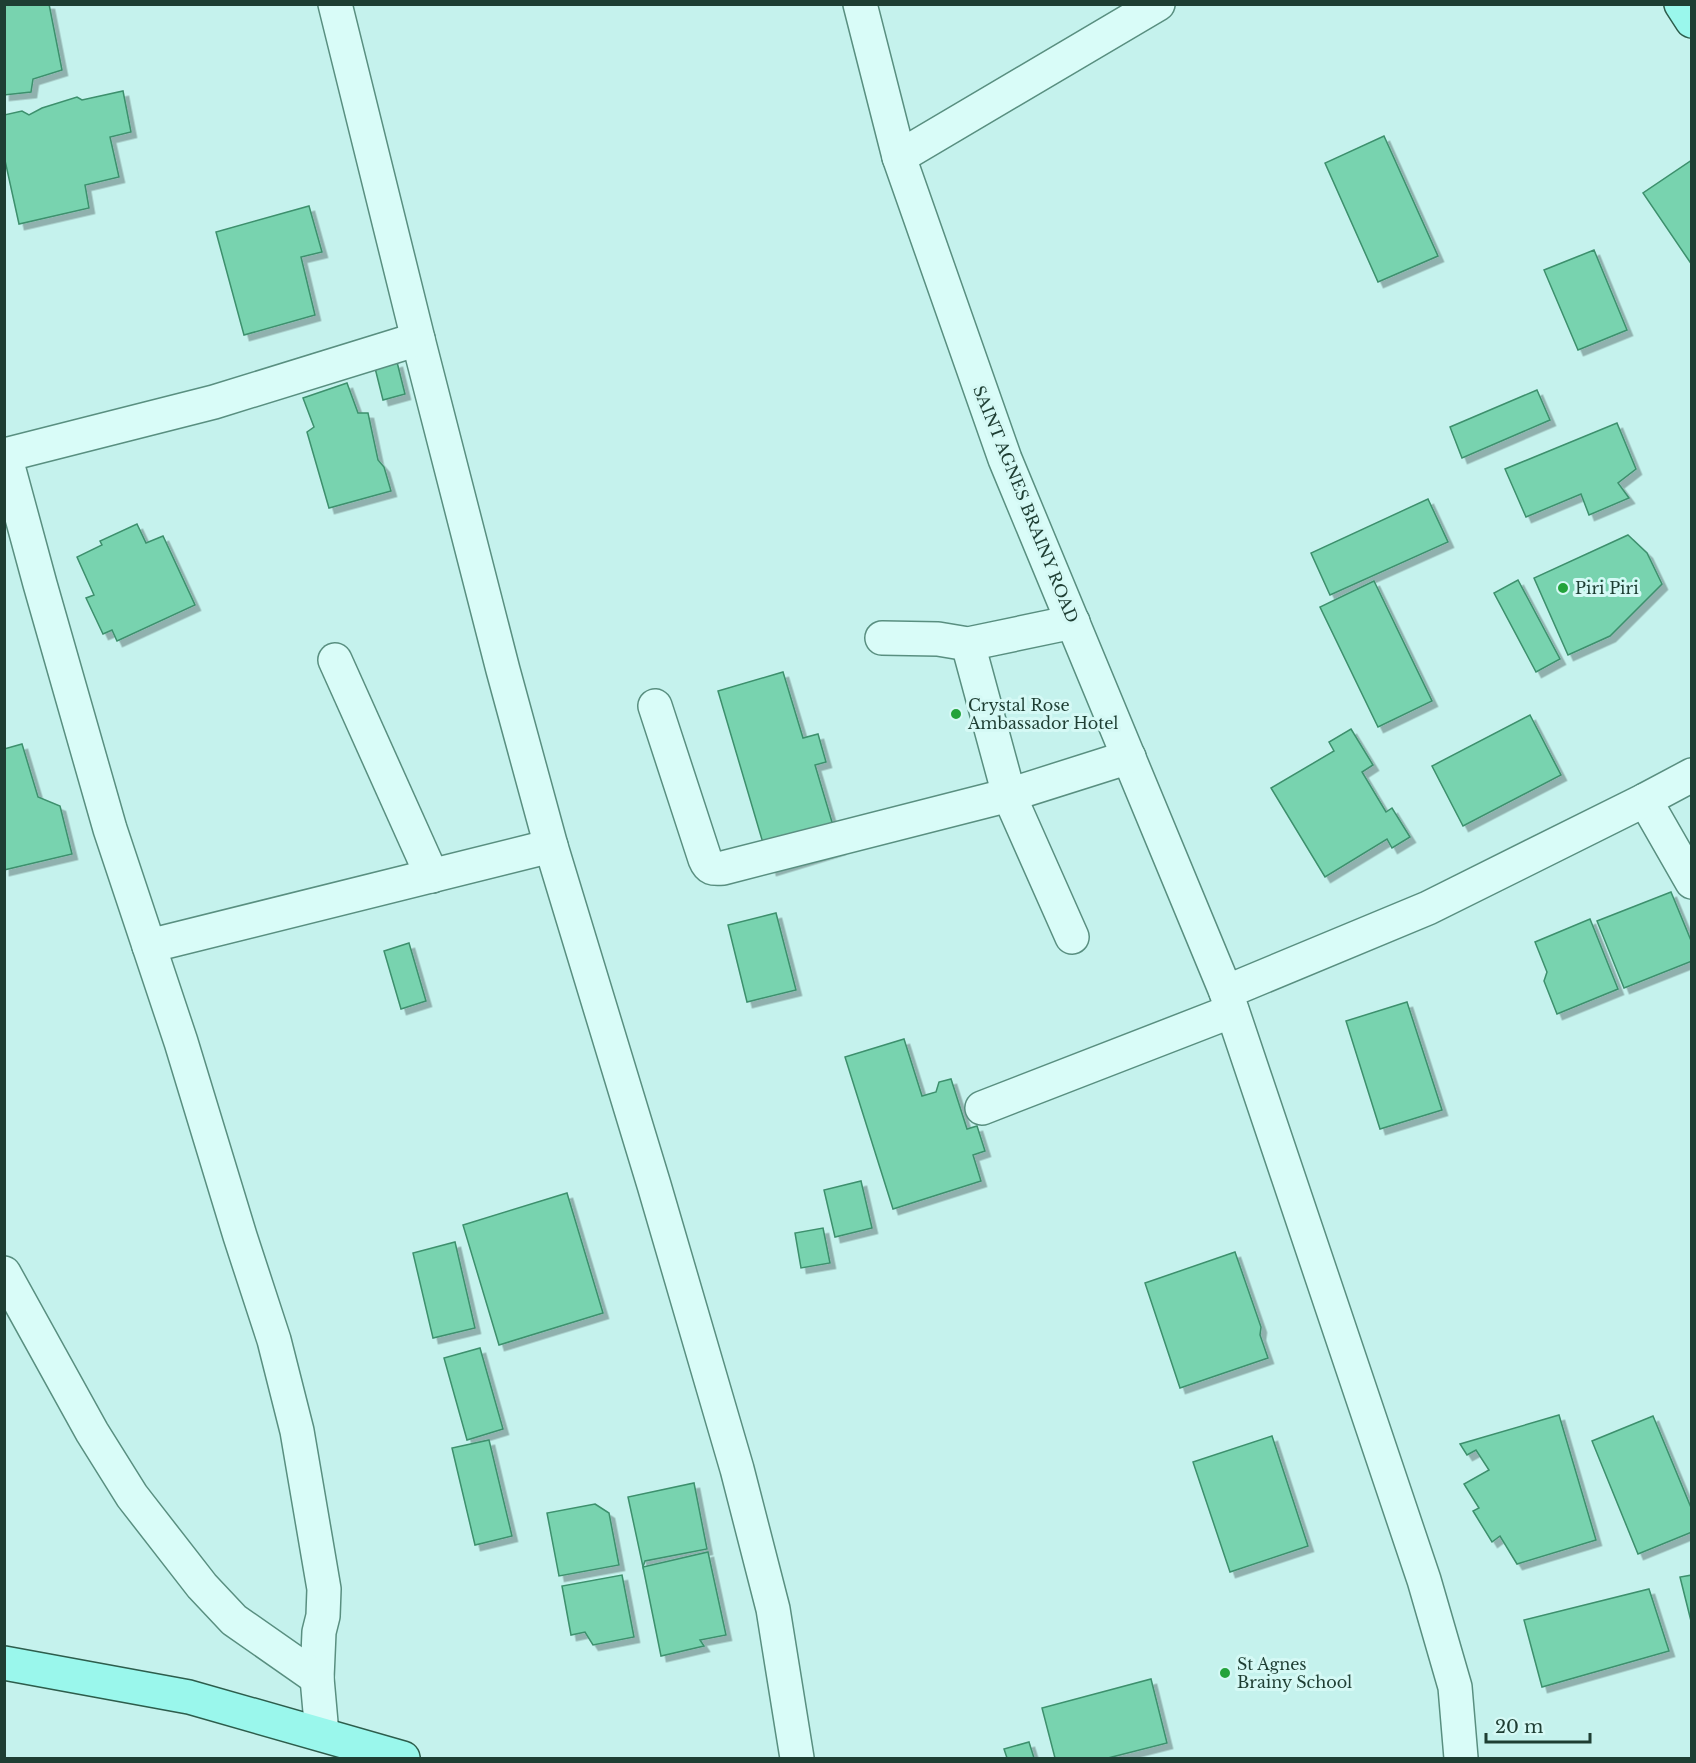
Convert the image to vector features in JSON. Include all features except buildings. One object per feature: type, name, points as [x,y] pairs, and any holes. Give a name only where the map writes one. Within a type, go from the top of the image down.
[{"type":"main road","points":[[1681,4],[1692,21]]},
{"type":"main road","points":[[4,1663],[189,1697],[403,1758]]},
{"type":"street","points":[[336,4],[418,339],[500,659],[552,846],[737,1469],[774,1609],[797,1758]]},
{"type":"street","name":"SAINT AGNES BRAINY ROAD","points":[[860,4],[900,157],[1005,459],[1229,1001],[1424,1580],[1455,1687],[1461,1758]]},
{"type":"street","points":[[900,157],[1158,4]]},
{"type":"street","points":[[322,1734],[317,1678],[324,1589],[297,1431],[274,1340],[110,830],[5,455],[213,402],[418,339]]},
{"type":"street","points":[[882,638],[938,639],[968,644],[1073,622]]},
{"type":"street","points":[[968,644],[1009,795],[1072,937]]},
{"type":"street","points":[[335,660],[432,876]]},
{"type":"street","points":[[655,706],[705,859],[708,866],[713,869],[734,866],[1009,795],[1129,757]]},
{"type":"street","points":[[982,1108],[1229,1001],[1428,908],[1692,776]]},
{"type":"street","points":[[1646,800],[1692,882]]},
{"type":"street","points":[[149,946],[552,846]]},
{"type":"street","points":[[7,1283],[132,1496],[202,1586],[234,1620],[317,1678]]},
{"type":"place","name":"Piri Piri","points":[[1563,588]]},
{"type":"place","name":"Crystal Rose Ambassador Hotel","points":[[956,714]]},
{"type":"place","name":"St Agnes Brainy School","points":[[1225,1673]]}]
